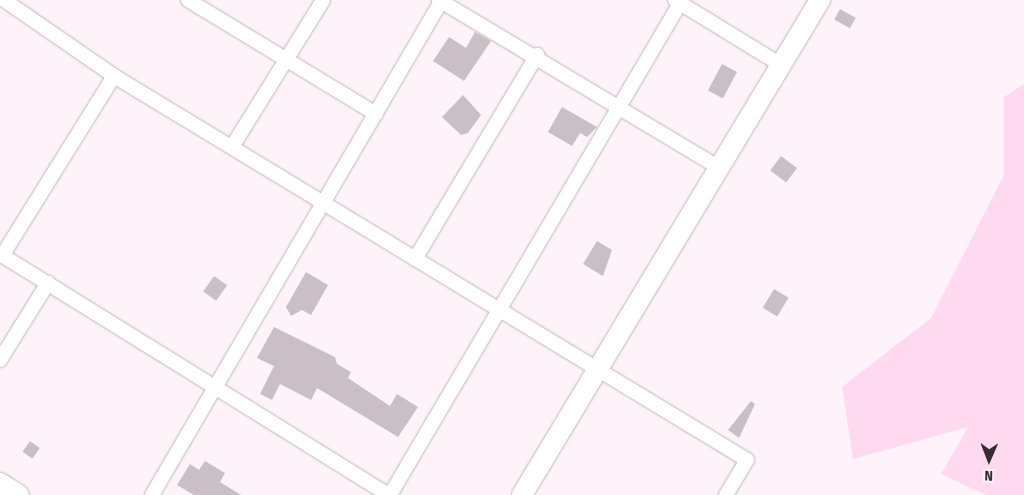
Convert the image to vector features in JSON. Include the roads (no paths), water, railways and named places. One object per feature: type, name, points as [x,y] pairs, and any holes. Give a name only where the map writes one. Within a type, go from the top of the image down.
[{"type":"street","points":[[0,7],[5,0],[114,76],[747,460],[726,495]]},
{"type":"street","points":[[188,0],[376,114]]},
{"type":"street","points":[[232,147],[323,0]]},
{"type":"street","points":[[152,495],[325,204],[441,0],[538,55],[720,168]]},
{"type":"street","points":[[522,495],[820,0]]},
{"type":"street","points":[[114,76],[1,255],[218,386],[390,495],[497,309],[619,106],[679,1],[781,65]]},
{"type":"street","points":[[415,259],[538,55]]},
{"type":"street","points":[[0,360],[48,283]]},
{"type":"street","points":[[0,483],[20,495]]}]
